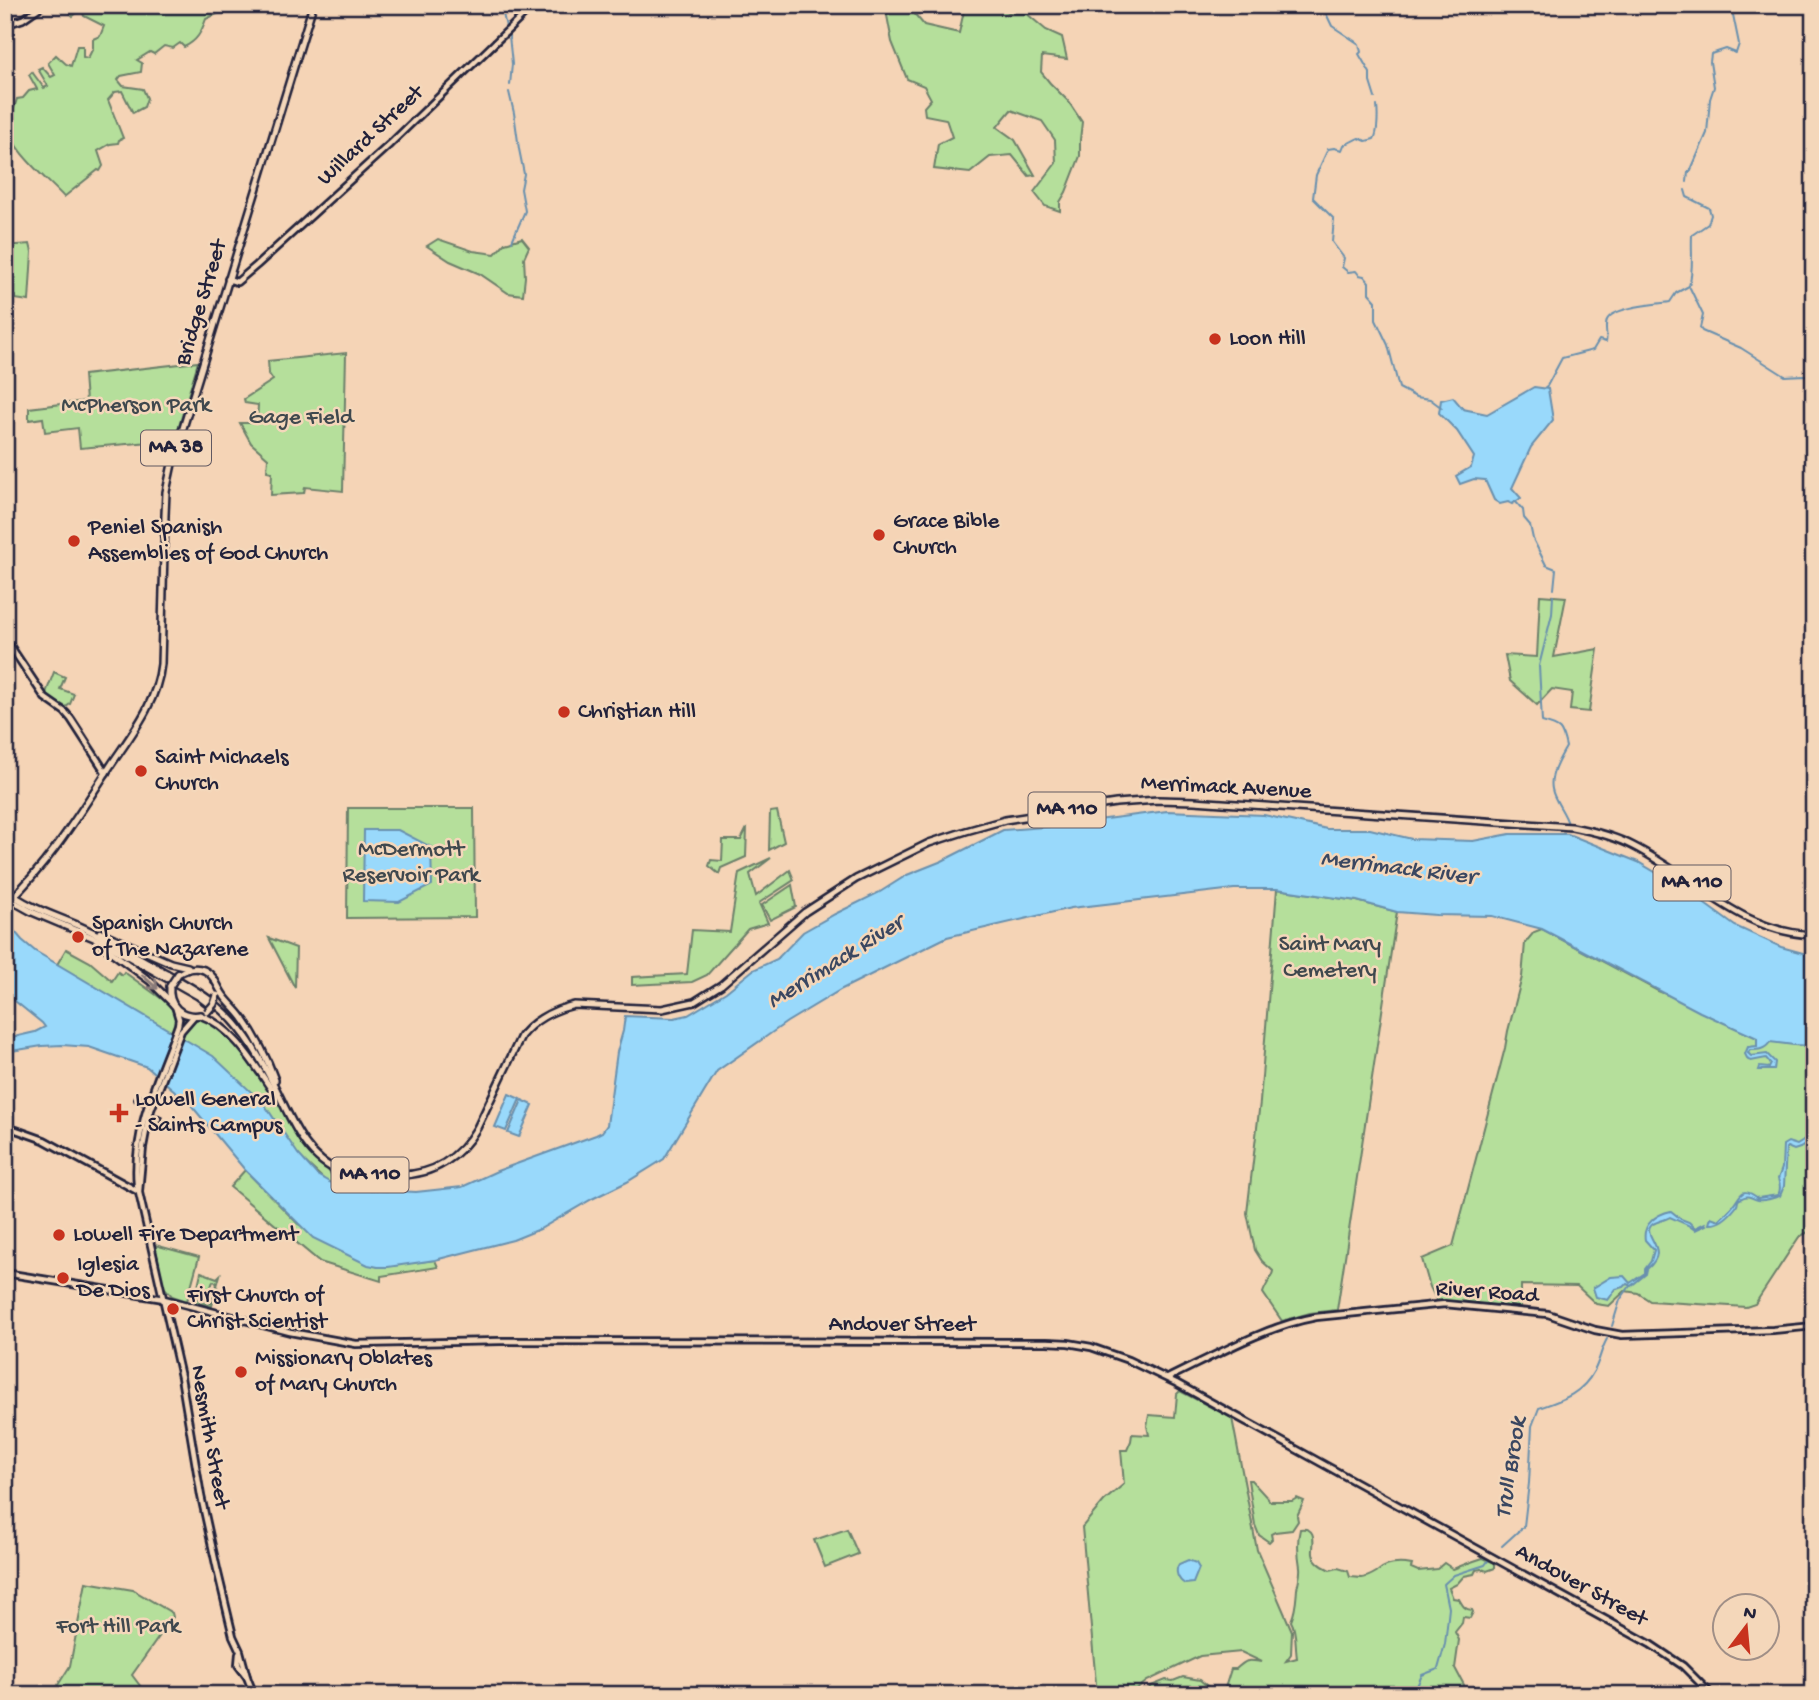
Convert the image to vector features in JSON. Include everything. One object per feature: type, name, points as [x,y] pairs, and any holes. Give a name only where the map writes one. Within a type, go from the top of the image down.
[{"type":"main road","points":[[5,25],[23,19],[43,5]]},
{"type":"main road","name":"Bridge Street","points":[[9,900],[28,884],[48,858],[106,773],[155,692],[160,677],[166,492],[174,455],[313,5]]},
{"type":"main road","name":"Willard Street","points":[[228,279],[237,282],[257,265],[534,5]]},
{"type":"main road","points":[[5,644],[11,648],[45,698],[71,719],[106,773]]},
{"type":"main road","name":"Merrimack Avenue","points":[[285,1107],[312,1151],[334,1169],[364,1175],[425,1172],[450,1160],[470,1140],[521,1036],[543,1017],[574,1005],[662,1009],[694,1002],[721,985],[805,912],[856,879],[929,843],[1005,821],[1116,803],[1195,801],[1572,827],[1605,835],[1633,846],[1749,919],[1781,931],[1814,935]]},
{"type":"main road","points":[[28,884],[24,896],[30,906]]},
{"type":"main road","points":[[5,889],[9,900],[108,945],[198,996],[220,1013],[245,1040],[285,1107]]},
{"type":"main road","points":[[9,900],[111,937],[174,964],[195,968]]},
{"type":"main road","points":[[76,924],[217,1005],[234,1021],[247,1039],[285,1107]]},
{"type":"main road","points":[[86,934],[147,978],[183,1013],[197,1016],[206,1012],[214,1004],[217,995],[216,983]]},
{"type":"main road","points":[[174,1006],[170,998],[170,986],[178,974],[195,968]]},
{"type":"main road","name":"MA 110","points":[[195,968],[208,972],[245,1021],[269,1064],[285,1107]]},
{"type":"main road","name":"Nesmith Street","points":[[139,1192],[147,1123],[156,1089],[179,1030],[179,1019],[174,1006]]},
{"type":"main road","name":"MA 110","points":[[197,1016],[215,1022],[234,1040],[285,1107]]},
{"type":"main road","name":"Nesmith Street","points":[[179,1030],[197,1016]]},
{"type":"main road","name":"Nesmith Street","points":[[156,1089],[139,1137],[136,1173],[187,1403],[209,1536],[228,1618],[247,1677]]},
{"type":"main road","points":[[138,1100],[151,1097]]},
{"type":"main road","points":[[147,1123],[152,1118],[158,1119]]},
{"type":"main road","points":[[5,1126],[44,1140],[139,1192]]},
{"type":"main road","points":[[120,1181],[131,1181],[136,1173]]},
{"type":"main road","name":"Andover Street","points":[[5,1273],[164,1299],[289,1332],[356,1344],[496,1341],[1047,1342],[1091,1347],[1167,1378],[1650,1644],[1683,1666],[1712,1695]]},
{"type":"main road","name":"River Road","points":[[1167,1378],[1295,1321],[1445,1304],[1548,1314],[1595,1330],[1622,1335],[1814,1326]]},
{"type":"main road","name":"Nesmith Street","points":[[237,1647],[238,1665],[247,1677]]},
{"type":"main road","points":[[247,1677],[254,1695]]},
{"type":"green space","points":[[64,5],[80,5],[76,6],[78,12],[73,16]]},
{"type":"green space","points":[[80,5],[242,5],[206,19],[198,36],[188,45],[184,47],[180,43],[173,48],[164,46],[154,54],[150,52],[137,60],[142,63],[141,72],[121,76],[118,80],[123,86],[143,89],[147,98],[144,107],[133,113],[122,91],[115,92],[108,100],[123,138],[118,143],[98,151],[103,166],[100,171],[64,197],[18,149],[11,137],[5,114],[14,108],[17,99],[37,89],[29,75],[32,72],[44,88],[48,86],[38,69],[42,67],[51,77],[55,75],[48,63],[56,55],[71,66],[77,46],[83,46],[83,57],[88,58],[93,48],[93,39],[100,36],[104,26],[84,16]]},
{"type":"green space","points":[[885,5],[907,5],[924,25],[959,33],[964,5],[997,5],[1010,13],[1026,13],[1046,30],[1062,37],[1067,59],[1042,56],[1041,72],[1068,101],[1082,122],[1080,156],[1060,202],[1060,211],[1045,206],[1034,192],[1056,163],[1055,140],[1042,121],[1011,110],[997,127],[1015,140],[1035,175],[1029,176],[1012,155],[990,157],[970,173],[934,169],[938,144],[952,137],[946,119],[925,115],[924,107],[931,99],[924,86],[907,79],[892,42]]},
{"type":"green space","points":[[522,238],[529,247],[524,258],[523,295],[508,293],[480,274],[450,261],[427,246],[438,239],[473,251],[495,254],[505,243]]},
{"type":"green space","points":[[30,244],[32,252],[29,301],[15,299],[15,296],[5,294],[5,246]]},
{"type":"green space","name":"Gage Field","points":[[346,353],[343,491],[305,487],[304,493],[271,495],[272,472],[267,471],[268,458],[251,443],[240,423],[257,423],[258,405],[245,403],[244,399],[273,380],[269,374],[268,361]]},
{"type":"green space","name":"McPherson Park","points":[[198,362],[177,433],[162,434],[162,441],[80,448],[78,428],[45,432],[43,418],[29,420],[29,408],[86,401],[84,375]]},
{"type":"green space","points":[[1540,595],[1566,597],[1554,657],[1598,649],[1589,712],[1570,710],[1572,692],[1552,689],[1537,705],[1510,681],[1505,655],[1537,657]]},
{"type":"green space","points":[[54,672],[65,677],[60,689],[74,694],[66,707],[46,693]]},
{"type":"green space","name":"McDermott Reservoir Park","points":[[348,808],[474,808],[475,917],[347,918]]},
{"type":"green space","points":[[777,811],[784,842],[769,850],[770,812]]},
{"type":"green space","points":[[747,828],[746,857],[721,868],[719,874],[709,866],[711,860],[722,861],[723,840],[741,840]]},
{"type":"green space","points":[[771,858],[750,874],[756,896],[790,870],[794,880],[759,903],[768,923],[748,929],[707,975],[692,982],[632,985],[632,977],[687,974],[692,930],[730,932],[739,873]]},
{"type":"green space","points":[[792,885],[796,907],[770,920],[762,905]]},
{"type":"green space","name":"Saint Mary Cemetery","points":[[1277,889],[1357,901],[1397,912],[1337,1310],[1310,1313],[1282,1321],[1263,1293],[1273,1271],[1255,1250],[1247,1213],[1260,1102]]},
{"type":"green space","points":[[1542,929],[1658,991],[1794,1045],[1814,1046],[1814,1222],[1810,1231],[1799,1237],[1755,1304],[1746,1307],[1650,1301],[1638,1293],[1625,1291],[1609,1306],[1596,1304],[1577,1286],[1521,1285],[1521,1309],[1437,1301],[1422,1259],[1453,1246],[1522,977],[1525,943],[1534,932]]},
{"type":"green space","points":[[269,938],[296,948],[295,988]]},
{"type":"green space","points":[[66,949],[90,962],[112,981],[118,972],[122,975],[124,972],[190,1019],[201,1018],[224,1029],[335,1180],[332,1187],[301,1158],[55,968]]},
{"type":"green space","points":[[245,1170],[298,1224],[378,1267],[435,1260],[438,1267],[381,1276],[381,1281],[320,1262],[230,1187]]},
{"type":"green space","points":[[155,1245],[199,1257],[187,1301],[172,1296],[163,1286]]},
{"type":"green space","points":[[201,1272],[217,1278],[220,1275],[217,1286],[213,1281],[210,1290],[214,1291],[217,1287],[212,1306],[194,1301],[195,1298],[211,1303],[213,1295],[197,1290]]},
{"type":"green space","points":[[1180,1391],[1232,1418],[1257,1550],[1292,1631],[1291,1654],[1286,1661],[1297,1658],[1291,1621],[1300,1573],[1300,1529],[1306,1529],[1312,1534],[1313,1554],[1317,1562],[1330,1570],[1338,1568],[1348,1571],[1350,1577],[1367,1577],[1394,1564],[1412,1565],[1411,1568],[1418,1571],[1437,1569],[1444,1563],[1453,1569],[1483,1558],[1495,1563],[1495,1568],[1487,1571],[1476,1570],[1474,1574],[1464,1576],[1449,1588],[1453,1598],[1459,1599],[1464,1607],[1473,1612],[1470,1618],[1463,1617],[1455,1632],[1459,1640],[1455,1668],[1464,1685],[1462,1695],[1144,1695],[1151,1686],[1183,1677],[1200,1680],[1213,1691],[1224,1691],[1231,1669],[1236,1669],[1248,1661],[1262,1662],[1241,1652],[1200,1656],[1147,1681],[1130,1695],[1097,1695],[1082,1527],[1104,1501],[1124,1484],[1121,1450],[1127,1450],[1132,1434],[1149,1435],[1149,1415],[1175,1417],[1177,1394]]},
{"type":"green space","points":[[1248,1480],[1270,1501],[1292,1501],[1297,1498],[1304,1501],[1297,1516],[1298,1521],[1292,1530],[1271,1534],[1272,1539],[1269,1542],[1259,1535]]},
{"type":"green space","points":[[847,1529],[858,1554],[825,1567],[814,1540]]},
{"type":"green space","name":"Fort Hill Park","points":[[86,1582],[133,1590],[172,1613],[173,1617],[132,1675],[147,1695],[54,1695],[70,1666]]},
{"type":"water","points":[[1534,387],[1548,389],[1553,420],[1531,447],[1512,488],[1521,498],[1512,504],[1500,504],[1494,500],[1485,480],[1474,479],[1460,484],[1456,476],[1471,467],[1474,457],[1457,431],[1439,413],[1441,400],[1453,397],[1463,409],[1487,414]]},
{"type":"water","name":"Merrimack River","points":[[1167,811],[1264,815],[1327,829],[1370,829],[1412,839],[1473,841],[1510,834],[1568,834],[1638,862],[1687,891],[1735,926],[1781,947],[1814,956],[1814,1046],[1770,1042],[1759,1050],[1750,1050],[1748,1053],[1751,1056],[1767,1054],[1775,1062],[1774,1070],[1759,1070],[1760,1067],[1769,1068],[1771,1064],[1766,1058],[1748,1060],[1745,1054],[1748,1047],[1757,1046],[1757,1038],[1700,1012],[1542,929],[1492,916],[1397,912],[1357,901],[1277,889],[1234,889],[1071,908],[947,937],[842,989],[787,1022],[717,1071],[664,1159],[540,1229],[513,1240],[435,1260],[388,1267],[368,1265],[313,1238],[245,1170],[191,1105],[147,1067],[89,1047],[42,1046],[5,1052],[5,1039],[45,1027],[5,993],[5,920],[35,951],[213,1056],[264,1104],[298,1154],[317,1175],[340,1188],[416,1192],[462,1187],[602,1132],[607,1125],[625,1016],[674,1018],[688,1015],[726,992],[753,970],[777,959],[803,932],[907,875],[942,861],[1003,830]]},
{"type":"water","points":[[364,830],[398,830],[431,847],[432,885],[399,902],[363,901]]},
{"type":"water","points":[[509,1094],[520,1099],[506,1131],[495,1127]]},
{"type":"water","points":[[522,1100],[533,1105],[519,1137],[508,1133]]},
{"type":"water","points":[[1814,1134],[1814,1139],[1800,1148],[1786,1148],[1784,1186],[1780,1196],[1760,1200],[1744,1197],[1724,1219],[1709,1224],[1711,1217],[1719,1220],[1745,1192],[1758,1198],[1778,1195],[1783,1145],[1788,1142],[1797,1145]]},
{"type":"water","points":[[1671,1211],[1695,1228],[1705,1223],[1706,1225],[1695,1230],[1670,1217],[1653,1224],[1649,1233],[1657,1255],[1646,1274],[1631,1286],[1627,1284],[1616,1289],[1608,1300],[1596,1297],[1593,1288],[1611,1277],[1624,1276],[1630,1283],[1645,1273],[1654,1250],[1645,1240],[1646,1229],[1656,1217]]},
{"type":"water","points":[[1188,1560],[1196,1563],[1199,1568],[1193,1583],[1185,1584],[1179,1578],[1177,1570],[1179,1564]]},
{"type":"waterway","points":[[501,5],[506,27]]},
{"type":"waterway","points":[[1322,5],[1332,26],[1359,44],[1359,54],[1370,73],[1375,98]]},
{"type":"waterway","points":[[1687,182],[1688,172],[1707,133],[1710,99],[1714,87],[1711,54],[1726,49],[1736,53],[1739,44],[1731,5]]},
{"type":"waterway","points":[[509,36],[512,64],[510,85]]},
{"type":"waterway","points":[[509,92],[524,174],[521,189],[525,211],[512,241]]},
{"type":"waterway","points":[[1377,106],[1374,139],[1366,141],[1359,138],[1344,145],[1342,150],[1328,149],[1316,175],[1313,198],[1334,219],[1332,242],[1344,258],[1342,267],[1348,272],[1356,271],[1369,282],[1369,293],[1376,301],[1376,320],[1388,345],[1399,388],[1416,397],[1430,399],[1442,408]]},
{"type":"waterway","points":[[1546,388],[1562,358],[1593,350],[1599,340],[1606,342],[1606,323],[1611,316],[1636,307],[1670,302],[1676,293],[1689,286],[1692,235],[1708,224],[1711,215],[1709,208],[1687,197],[1685,190]]},
{"type":"waterway","points":[[1690,288],[1703,315],[1700,328],[1702,331],[1741,348],[1785,376],[1814,377]]},
{"type":"waterway","points":[[1515,501],[1523,510],[1524,518],[1530,525],[1533,539],[1546,565],[1556,569],[1554,589]]},
{"type":"waterway","points":[[1553,596],[1552,614],[1539,666],[1542,722],[1560,729],[1565,741],[1566,747],[1551,784],[1568,824]]},
{"type":"waterway","name":"Trull Brook","points":[[1612,1326],[1620,1300],[1630,1286]]},
{"type":"waterway","name":"Trull Brook","points":[[1502,1546],[1524,1526],[1532,1426],[1539,1408],[1563,1399],[1584,1385],[1594,1371],[1607,1339]]},
{"type":"waterway","name":"Trull Brook","points":[[1413,1695],[1422,1675],[1438,1669],[1445,1644],[1449,1608],[1444,1584],[1454,1575],[1485,1565],[1490,1558]]},
{"type":"waterway","points":[[1417,1689],[1425,1695]]},
{"type":"waterway","name":"Trull Brook","points":[[1392,1695],[1395,1692],[1398,1695]]},
{"type":"place","name":"Loon Hill","points":[[1215,339]]},
{"type":"place","name":"Grace Bible Church","points":[[879,535]]},
{"type":"place","name":"Peniel Spanish Assemblies of God Church","points":[[74,541]]},
{"type":"place","name":"Christian Hill","points":[[564,712]]},
{"type":"place","name":"Saint Michaels Church","points":[[141,771]]},
{"type":"place","name":"Spanish Church of The Nazarene","points":[[78,937]]},
{"type":"place","name":"Lowell General - Saints Campus","points":[[119,1113]]},
{"type":"place","name":"Lowell Fire Department","points":[[59,1235]]},
{"type":"place","name":"Iglesia De Dios","points":[[63,1278]]},
{"type":"place","name":"First Church of Christ Scientist","points":[[173,1309]]},
{"type":"place","name":"Missionary Oblates of Mary Church","points":[[241,1372]]}]
